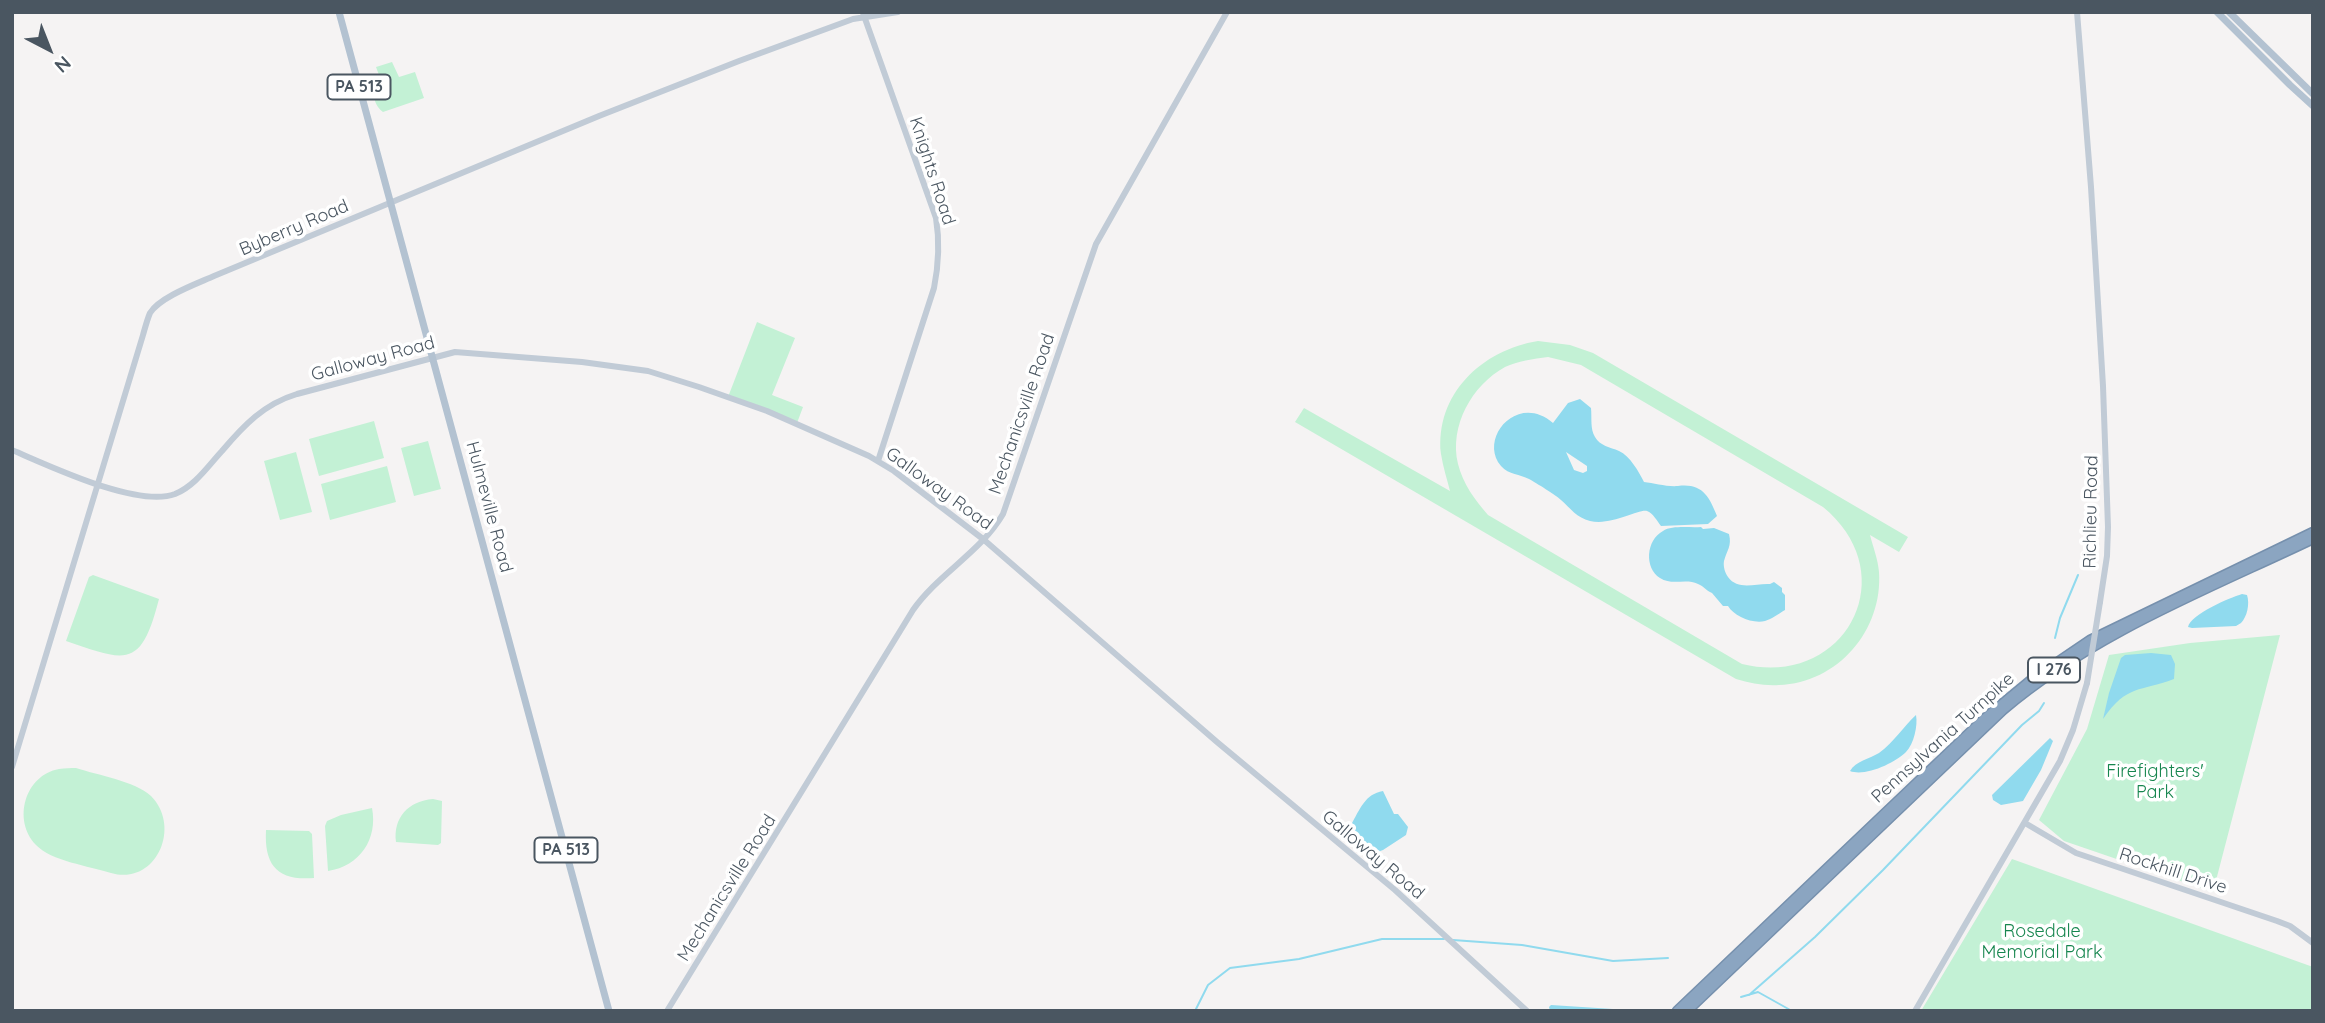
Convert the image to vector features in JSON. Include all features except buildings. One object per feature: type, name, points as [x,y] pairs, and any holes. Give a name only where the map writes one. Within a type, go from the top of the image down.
[{"type":"highway","name":"Pennsylvania Turnpike","points":[[1676,1011],[1984,718],[2031,680],[2113,627],[2313,532]]},
{"type":"highway","name":"Pennsylvania Turnpike","points":[[1687,1011],[2003,710],[2036,683],[2115,634],[2313,539]]},
{"type":"main road","name":"Hulmeville Road","points":[[339,12],[610,1011]]},
{"type":"main road","name":"Byberry Road","points":[[12,767],[148,318],[155,307],[214,276],[681,83],[864,14],[898,12]]},
{"type":"main road","name":"Mechanicsville Road","points":[[667,1011],[913,610],[940,578],[995,527],[1004,511],[1096,244],[1227,12]]},
{"type":"main road","name":"Richlieu Road","points":[[1915,1011],[2025,824],[2068,745],[2087,683],[2107,556],[2108,527],[2104,386],[2077,12]]},
{"type":"main road","points":[[2217,12],[2313,106]]},
{"type":"main road","points":[[2229,12],[2313,94]]},
{"type":"main road","name":"Knights Road","points":[[864,14],[936,218],[940,242],[934,288],[877,461]]},
{"type":"main road","name":"Galloway Road","points":[[12,450],[97,484],[152,498],[174,495],[191,485],[251,418],[272,403],[455,352],[582,362],[648,371],[767,411],[877,461],[983,539],[1211,737],[1395,890],[1527,1011]]},
{"type":"main road","name":"Rockhill Drive","points":[[2025,824],[2067,849],[2277,921],[2290,926],[2313,943]]},
{"type":"green space","points":[[392,62],[399,77],[415,72],[424,98],[383,112],[375,100],[374,90],[379,75],[376,67]]},
{"type":"green space","points":[[757,322],[795,338],[772,395],[803,407],[797,423],[728,397]]},
{"type":"green space","points":[[1538,341],[1570,345],[1593,353],[1908,537],[1899,552],[1870,535],[1879,572],[1878,593],[1865,633],[1853,650],[1838,664],[1820,675],[1800,682],[1768,685],[1736,679],[1295,422],[1304,408],[1450,491],[1441,454],[1441,432],[1454,394],[1466,378],[1481,365],[1518,346]],"holes":[[[1548,357],[1581,365],[1823,507],[1848,534],[1860,564],[1861,593],[1852,620],[1835,643],[1810,660],[1778,667],[1742,664],[1488,515],[1463,478],[1456,450],[1460,421],[1473,396],[1493,375],[1515,363]]]},
{"type":"green space","points":[[374,421],[384,458],[319,476],[309,439]]},
{"type":"green space","points":[[428,441],[441,489],[414,496],[401,448]]},
{"type":"green space","points":[[296,452],[312,512],[280,520],[264,461]]},
{"type":"green space","points":[[387,466],[396,502],[330,520],[321,484]]},
{"type":"green space","points":[[93,575],[159,599],[145,638],[138,649],[129,654],[104,653],[66,641],[89,577]]},
{"type":"green space","name":"Firefighters' Park","points":[[2280,635],[2213,892],[2064,841],[2039,820],[2087,729],[2109,655],[2190,643]]},
{"type":"green space","points":[[76,768],[135,786],[151,796],[160,809],[164,837],[160,851],[152,863],[141,871],[127,875],[111,873],[61,859],[43,851],[29,835],[24,812],[30,789],[47,773]]},
{"type":"green space","points":[[433,799],[442,801],[441,843],[396,842],[397,825],[404,812],[416,803]]},
{"type":"green space","points":[[372,808],[372,830],[364,849],[349,863],[328,871],[327,821]]},
{"type":"green space","points":[[266,830],[309,831],[312,834],[314,878],[291,877],[276,869],[268,853]]},
{"type":"green space","name":"Rosedale Memorial Park","points":[[2012,859],[2313,967],[2313,1011],[1921,1011]]},
{"type":"water","points":[[1580,399],[1591,408],[1592,430],[1597,440],[1627,457],[1644,482],[1699,489],[1711,502],[1717,516],[1708,524],[1661,526],[1647,511],[1615,520],[1585,520],[1541,486],[1501,466],[1495,455],[1494,444],[1505,423],[1526,413],[1539,415],[1553,423],[1568,403]],"holes":[[[1566,452],[1587,466],[1587,471],[1583,473],[1574,470]]]},
{"type":"water","points":[[1671,528],[1714,528],[1729,534],[1730,545],[1724,565],[1726,574],[1732,581],[1748,585],[1774,582],[1782,588],[1785,595],[1785,610],[1765,621],[1749,620],[1734,613],[1728,606],[1723,606],[1712,593],[1700,585],[1660,578],[1651,568],[1649,561],[1650,547],[1657,535]]},
{"type":"water","points":[[2242,594],[2247,595],[2248,602],[2241,623],[2236,626],[2188,627],[2203,612]]},
{"type":"water","points":[[2125,655],[2171,655],[2175,664],[2174,679],[2127,694],[2103,719],[2121,658]]},
{"type":"water","points":[[1916,715],[1913,739],[1909,749],[1901,756],[1871,771],[1850,771],[1859,762],[1884,749]]},
{"type":"water","points":[[2050,738],[2053,741],[2041,770],[2023,801],[2001,805],[1993,800],[1992,795]]},
{"type":"water","points":[[1383,791],[1394,814],[1398,814],[1408,827],[1406,835],[1375,853],[1356,836],[1351,825],[1367,799]]},
{"type":"water","points":[[1551,1005],[1613,1009],[1620,1011],[1550,1011]]},
{"type":"waterway","points":[[2055,638],[2060,618],[2078,575]]},
{"type":"waterway","points":[[1749,995],[1815,937],[1883,870],[2044,703]]},
{"type":"waterway","points":[[1195,1011],[1208,985],[1230,968],[1299,959],[1382,939],[1444,939]]},
{"type":"waterway","points":[[1453,940],[1522,945],[1613,961],[1668,958]]},
{"type":"waterway","points":[[1741,997],[1758,992],[1792,1011]]}]
